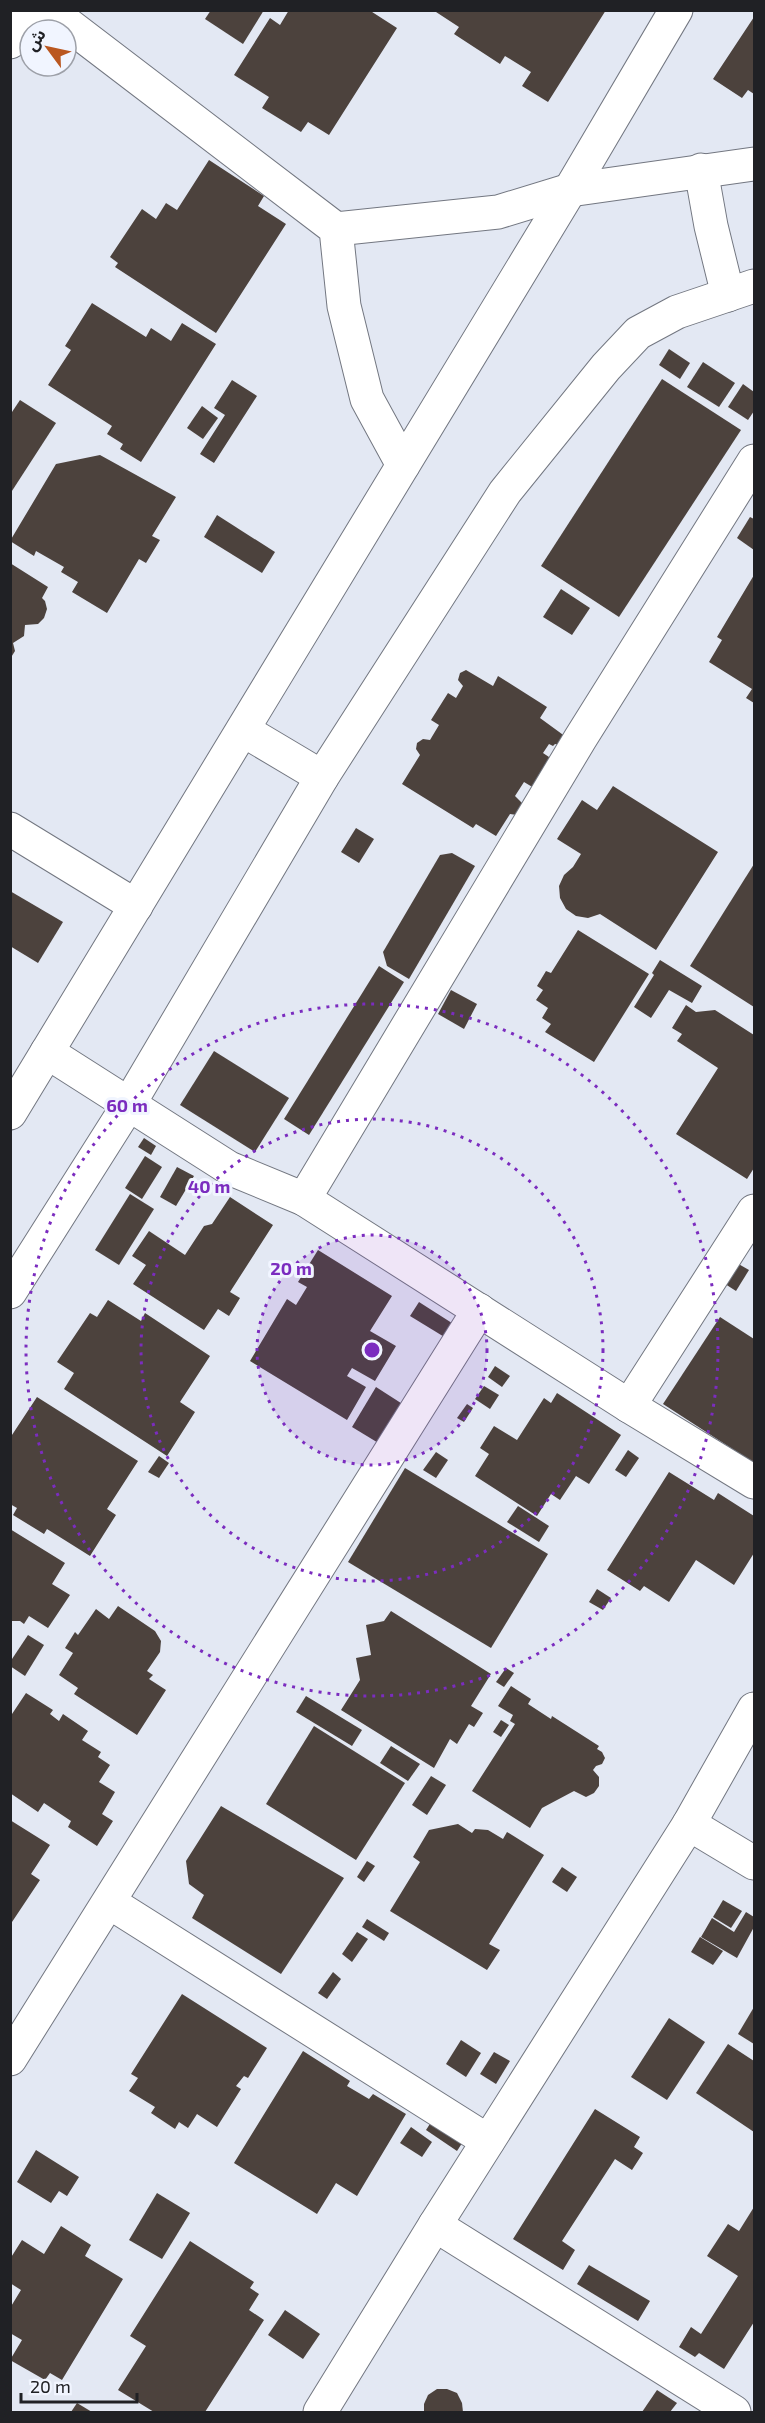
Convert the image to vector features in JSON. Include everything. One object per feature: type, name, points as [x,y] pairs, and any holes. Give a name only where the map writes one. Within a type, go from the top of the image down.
[{"type":"street","points":[[10,42],[30,10]]},
{"type":"street","points":[[49,10],[336,229],[498,212],[570,190],[754,164]]},
{"type":"street","points":[[10,1113],[570,190],[676,10]]},
{"type":"street","points":[[10,1292],[129,1104],[322,777],[505,492],[606,367],[638,333],[676,312],[741,291],[711,226],[702,170]]},
{"type":"street","points":[[336,229],[344,306],[366,399],[403,465]]},
{"type":"street","points":[[304,1199],[580,739],[754,461]]},
{"type":"street","points":[[243,730],[322,777]]},
{"type":"street","points":[[10,829],[136,906]]},
{"type":"street","points":[[47,1052],[229,1168],[304,1199],[629,1406],[754,1482]]},
{"type":"street","points":[[629,1406],[754,1211]]},
{"type":"street","points":[[10,2059],[479,1310]]},
{"type":"street","points":[[320,2412],[435,2225],[689,1824],[754,1709]]},
{"type":"street","points":[[689,1824],[754,1863]]},
{"type":"street","points":[[109,1902],[488,2141]]},
{"type":"street","points":[[435,2225],[734,2412]]},
{"type":"building","points":[[211,10],[264,10],[243,44],[205,19]]},
{"type":"building","points":[[289,10],[369,10],[397,28],[329,135],[308,122],[301,132],[262,108],[269,97],[234,75],[270,18],[280,25]]},
{"type":"building","points":[[437,10],[606,10],[548,102],[522,86],[531,72],[505,56],[500,64],[454,34],[459,27],[436,12]]},
{"type":"building","points":[[754,17],[754,94],[748,90],[742,98],[713,79]]},
{"type":"building","points":[[209,160],[264,196],[258,206],[286,224],[216,333],[115,267],[118,263],[110,257],[142,209],[156,219],[166,203],[177,210]]},
{"type":"building","points":[[92,303],[146,337],[151,328],[171,341],[182,323],[216,344],[141,462],[120,449],[123,444],[107,434],[112,426],[48,385],[71,350],[65,346]]},
{"type":"building","points":[[669,349],[690,363],[680,379],[659,365]]},
{"type":"building","points":[[703,362],[735,383],[719,407],[687,387]]},
{"type":"building","points":[[662,379],[741,430],[619,617],[541,566]]},
{"type":"building","points":[[232,380],[257,396],[214,463],[200,454],[225,415],[214,408]]},
{"type":"building","points":[[743,384],[754,392],[754,411],[748,420],[728,407]]},
{"type":"building","points":[[20,400],[56,423],[10,494],[10,415]]},
{"type":"building","points":[[202,406],[218,418],[203,439],[187,428]]},
{"type":"building","points":[[100,455],[176,497],[152,536],[160,540],[146,563],[139,559],[107,613],[72,592],[78,582],[61,572],[64,567],[36,551],[34,556],[10,541],[56,464]]},
{"type":"building","points":[[217,515],[275,552],[262,573],[204,537]]},
{"type":"building","points":[[750,517],[754,519],[754,550],[737,538]]},
{"type":"building","points":[[10,563],[48,587],[42,598],[47,609],[44,618],[38,624],[25,625],[24,636],[13,643],[15,651],[10,659]]},
{"type":"building","points":[[754,575],[754,703],[746,698],[752,689],[709,662],[722,640],[717,637]]},
{"type":"building","points":[[561,589],[590,608],[572,635],[543,617]]},
{"type":"building","points":[[466,670],[493,686],[498,676],[547,707],[540,718],[566,737],[560,745],[549,744],[543,753],[552,759],[534,788],[524,782],[515,796],[523,804],[517,815],[510,814],[496,836],[476,824],[473,828],[402,784],[420,755],[416,749],[417,743],[423,739],[430,740],[439,725],[431,720],[448,693],[456,698],[463,686],[458,680],[460,673]]},
{"type":"building","points":[[613,786],[718,852],[656,950],[600,914],[588,918],[576,916],[566,909],[560,898],[559,886],[564,875],[573,867],[581,854],[557,839],[582,800],[597,810]]},
{"type":"building","points":[[356,828],[374,839],[359,863],[341,852]]},
{"type":"building","points":[[452,853],[475,866],[409,979],[387,966],[383,952],[440,855]]},
{"type":"building","points":[[754,864],[754,1007],[690,966]]},
{"type":"building","points":[[10,891],[63,922],[38,963],[10,946]]},
{"type":"building","points":[[578,930],[649,974],[594,1062],[545,1032],[551,1024],[542,1018],[548,1008],[536,1000],[543,990],[537,986],[546,971],[551,973]]},
{"type":"building","points":[[660,960],[702,986],[692,1003],[669,990],[651,1018],[634,1007],[654,975],[652,973]]},
{"type":"building","points":[[379,966],[404,982],[309,1135],[284,1119]]},
{"type":"building","points":[[451,990],[477,1004],[464,1029],[438,1014]]},
{"type":"building","points":[[686,1005],[696,1012],[715,1010],[754,1035],[754,1168],[747,1179],[676,1134],[718,1068],[677,1041],[682,1034],[672,1028]]},
{"type":"building","points":[[214,1051],[289,1098],[255,1152],[180,1105]]},
{"type":"building","points":[[144,1138],[156,1146],[151,1155],[138,1147]]},
{"type":"building","points":[[145,1156],[162,1167],[142,1199],[125,1188]]},
{"type":"building","points":[[177,1167],[194,1176],[176,1206],[160,1197]]},
{"type":"building","points":[[130,1194],[154,1209],[119,1265],[95,1250]]},
{"type":"building","points":[[230,1197],[273,1225],[230,1292],[240,1298],[229,1316],[218,1309],[204,1330],[133,1284],[146,1265],[132,1256],[149,1231],[185,1255],[204,1226],[212,1224]]},
{"type":"building","points":[[318,1250],[392,1296],[370,1331],[396,1346],[375,1381],[352,1368],[347,1376],[366,1387],[347,1420],[250,1361],[287,1299],[296,1305],[307,1287],[298,1282]]},
{"type":"building","points":[[735,1262],[749,1270],[736,1291],[722,1282]]},
{"type":"building","points":[[108,1300],[141,1321],[145,1313],[210,1356],[180,1402],[195,1412],[167,1456],[64,1389],[74,1373],[57,1362],[90,1313],[97,1317]]},
{"type":"building","points":[[419,1302],[455,1325],[446,1338],[410,1316]]},
{"type":"building","points":[[720,1317],[754,1339],[754,1463],[663,1404]]},
{"type":"building","points":[[495,1366],[510,1376],[502,1387],[488,1377]]},
{"type":"building","points":[[484,1386],[499,1395],[490,1409],[475,1399]]},
{"type":"building","points":[[376,1387],[404,1405],[380,1444],[352,1427]]},
{"type":"building","points":[[557,1393],[621,1435],[589,1484],[576,1476],[560,1500],[551,1494],[537,1516],[475,1476],[489,1454],[480,1448],[494,1426],[517,1440],[544,1398],[551,1403]]},
{"type":"building","points":[[37,1397],[138,1461],[107,1509],[116,1515],[90,1556],[47,1529],[44,1534],[13,1515],[17,1508],[10,1504],[10,1438]]},
{"type":"building","points":[[467,1404],[473,1408],[464,1422],[457,1418]]},
{"type":"building","points":[[628,1450],[639,1458],[626,1477],[615,1470]]},
{"type":"building","points":[[436,1452],[448,1460],[436,1478],[423,1470]]},
{"type":"building","points":[[159,1456],[169,1463],[159,1478],[148,1472]]},
{"type":"building","points":[[405,1468],[548,1554],[491,1648],[348,1562]]},
{"type":"building","points":[[669,1472],[714,1500],[718,1493],[754,1516],[754,1553],[734,1585],[696,1560],[669,1602],[644,1586],[640,1591],[607,1570]]},
{"type":"building","points":[[518,1506],[549,1526],[539,1542],[507,1522]]},
{"type":"building","points":[[10,1529],[65,1563],[52,1584],[70,1595],[48,1628],[29,1616],[24,1624],[20,1621],[10,1621]]},
{"type":"building","points":[[597,1589],[611,1598],[603,1610],[589,1602]]},
{"type":"building","points":[[118,1606],[155,1631],[161,1641],[160,1652],[147,1671],[153,1675],[149,1679],[166,1690],[137,1735],[74,1694],[78,1688],[59,1675],[73,1653],[65,1648],[75,1632],[78,1635],[96,1609],[109,1619]]},
{"type":"building","points":[[391,1611],[491,1674],[471,1706],[483,1713],[474,1727],[469,1724],[457,1744],[450,1739],[434,1768],[341,1710],[360,1680],[356,1658],[371,1655],[366,1625],[384,1621]]},
{"type":"building","points":[[28,1635],[44,1645],[25,1676],[10,1666],[10,1662]]},
{"type":"building","points":[[506,1668],[514,1673],[504,1687],[496,1682]]},
{"type":"building","points":[[511,1686],[531,1699],[528,1704],[551,1719],[552,1716],[599,1746],[597,1749],[605,1758],[602,1764],[593,1770],[599,1777],[599,1786],[594,1793],[586,1797],[574,1791],[542,1808],[530,1828],[472,1791],[515,1724],[510,1721],[513,1715],[498,1706]]},
{"type":"building","points":[[26,1693],[53,1710],[50,1714],[59,1721],[63,1714],[88,1731],[82,1740],[101,1752],[98,1757],[110,1765],[99,1782],[115,1792],[102,1814],[113,1821],[97,1846],[68,1827],[71,1821],[44,1803],[38,1812],[10,1793],[10,1717]]},
{"type":"building","points":[[306,1696],[362,1730],[352,1746],[296,1712]]},
{"type":"building","points":[[501,1720],[509,1725],[501,1737],[493,1732]]},
{"type":"building","points":[[314,1726],[405,1783],[356,1860],[266,1804]]},
{"type":"building","points":[[391,1746],[420,1764],[408,1781],[380,1763]]},
{"type":"building","points":[[431,1776],[446,1785],[427,1815],[412,1805]]},
{"type":"building","points":[[221,1806],[344,1878],[281,1974],[192,1918],[204,1895],[189,1884],[186,1861]]},
{"type":"building","points":[[10,1820],[50,1845],[31,1874],[40,1880],[10,1925]]},
{"type":"building","points":[[458,1824],[472,1833],[475,1829],[488,1830],[503,1839],[507,1832],[544,1855],[489,1944],[500,1950],[487,1970],[390,1911],[420,1862],[413,1857],[429,1830]]},
{"type":"building","points":[[367,1861],[375,1866],[364,1882],[357,1877]]},
{"type":"building","points":[[562,1867],[577,1877],[567,1892],[552,1882]]},
{"type":"building","points":[[723,1900],[742,1911],[731,1928],[713,1917]]},
{"type":"building","points":[[746,1912],[754,1917],[754,1927],[737,1958],[701,1937],[712,1918],[734,1932]]},
{"type":"building","points":[[367,1919],[389,1933],[384,1941],[362,1927]]},
{"type":"building","points":[[357,1932],[368,1939],[352,1962],[342,1954]]},
{"type":"building","points":[[700,1937],[723,1951],[713,1965],[691,1952]]},
{"type":"building","points":[[333,1972],[341,1979],[327,1999],[318,1993]]},
{"type":"building","points":[[182,1994],[267,2048],[248,2078],[244,2076],[236,2086],[241,2089],[217,2127],[197,2114],[188,2128],[179,2122],[175,2129],[151,2113],[155,2107],[129,2091],[138,2078],[131,2074]]},
{"type":"building","points":[[754,2007],[754,2044],[738,2034]]},
{"type":"building","points":[[669,2018],[705,2042],[667,2100],[631,2077]]},
{"type":"building","points":[[461,2040],[481,2053],[466,2077],[446,2064]]},
{"type":"building","points":[[728,2044],[754,2061],[754,2132],[696,2093]]},
{"type":"building","points":[[303,2051],[350,2081],[347,2086],[369,2099],[373,2094],[406,2114],[357,2196],[336,2183],[317,2214],[234,2163]]},
{"type":"building","points":[[494,2052],[510,2061],[496,2084],[480,2074]]},
{"type":"building","points":[[595,2109],[640,2137],[634,2147],[643,2153],[632,2170],[615,2159],[562,2241],[575,2250],[563,2270],[513,2239]]},
{"type":"building","points":[[435,2116],[466,2137],[457,2151],[426,2130]]},
{"type":"building","points":[[411,2127],[432,2142],[422,2157],[400,2143]]},
{"type":"building","points":[[36,2150],[79,2177],[67,2196],[59,2191],[51,2203],[17,2182]]},
{"type":"building","points":[[157,2193],[190,2213],[162,2259],[129,2240]]},
{"type":"building","points":[[754,2207],[754,2322],[724,2369],[699,2353],[695,2357],[679,2347],[691,2327],[701,2334],[738,2276],[707,2256],[728,2224],[739,2231]]},
{"type":"building","points":[[61,2226],[91,2245],[85,2256],[123,2279],[62,2380],[50,2373],[45,2380],[10,2360],[22,2340],[10,2333],[10,2308],[21,2290],[10,2283],[10,2259],[22,2240],[44,2254]]},
{"type":"building","points":[[190,2241],[254,2282],[250,2288],[259,2294],[249,2310],[264,2320],[205,2412],[154,2412],[118,2390],[146,2346],[130,2336]]},
{"type":"building","points":[[589,2265],[650,2301],[638,2321],[577,2284]]},
{"type":"building","points":[[285,2310],[320,2334],[303,2359],[268,2335]]},
{"type":"building","points":[[437,2389],[447,2389],[457,2393],[463,2412],[424,2412],[424,2404],[428,2395]]},
{"type":"building","points":[[657,2390],[677,2403],[670,2412],[642,2412]]},
{"type":"building","points":[[77,2403],[92,2412],[71,2412]]}]
